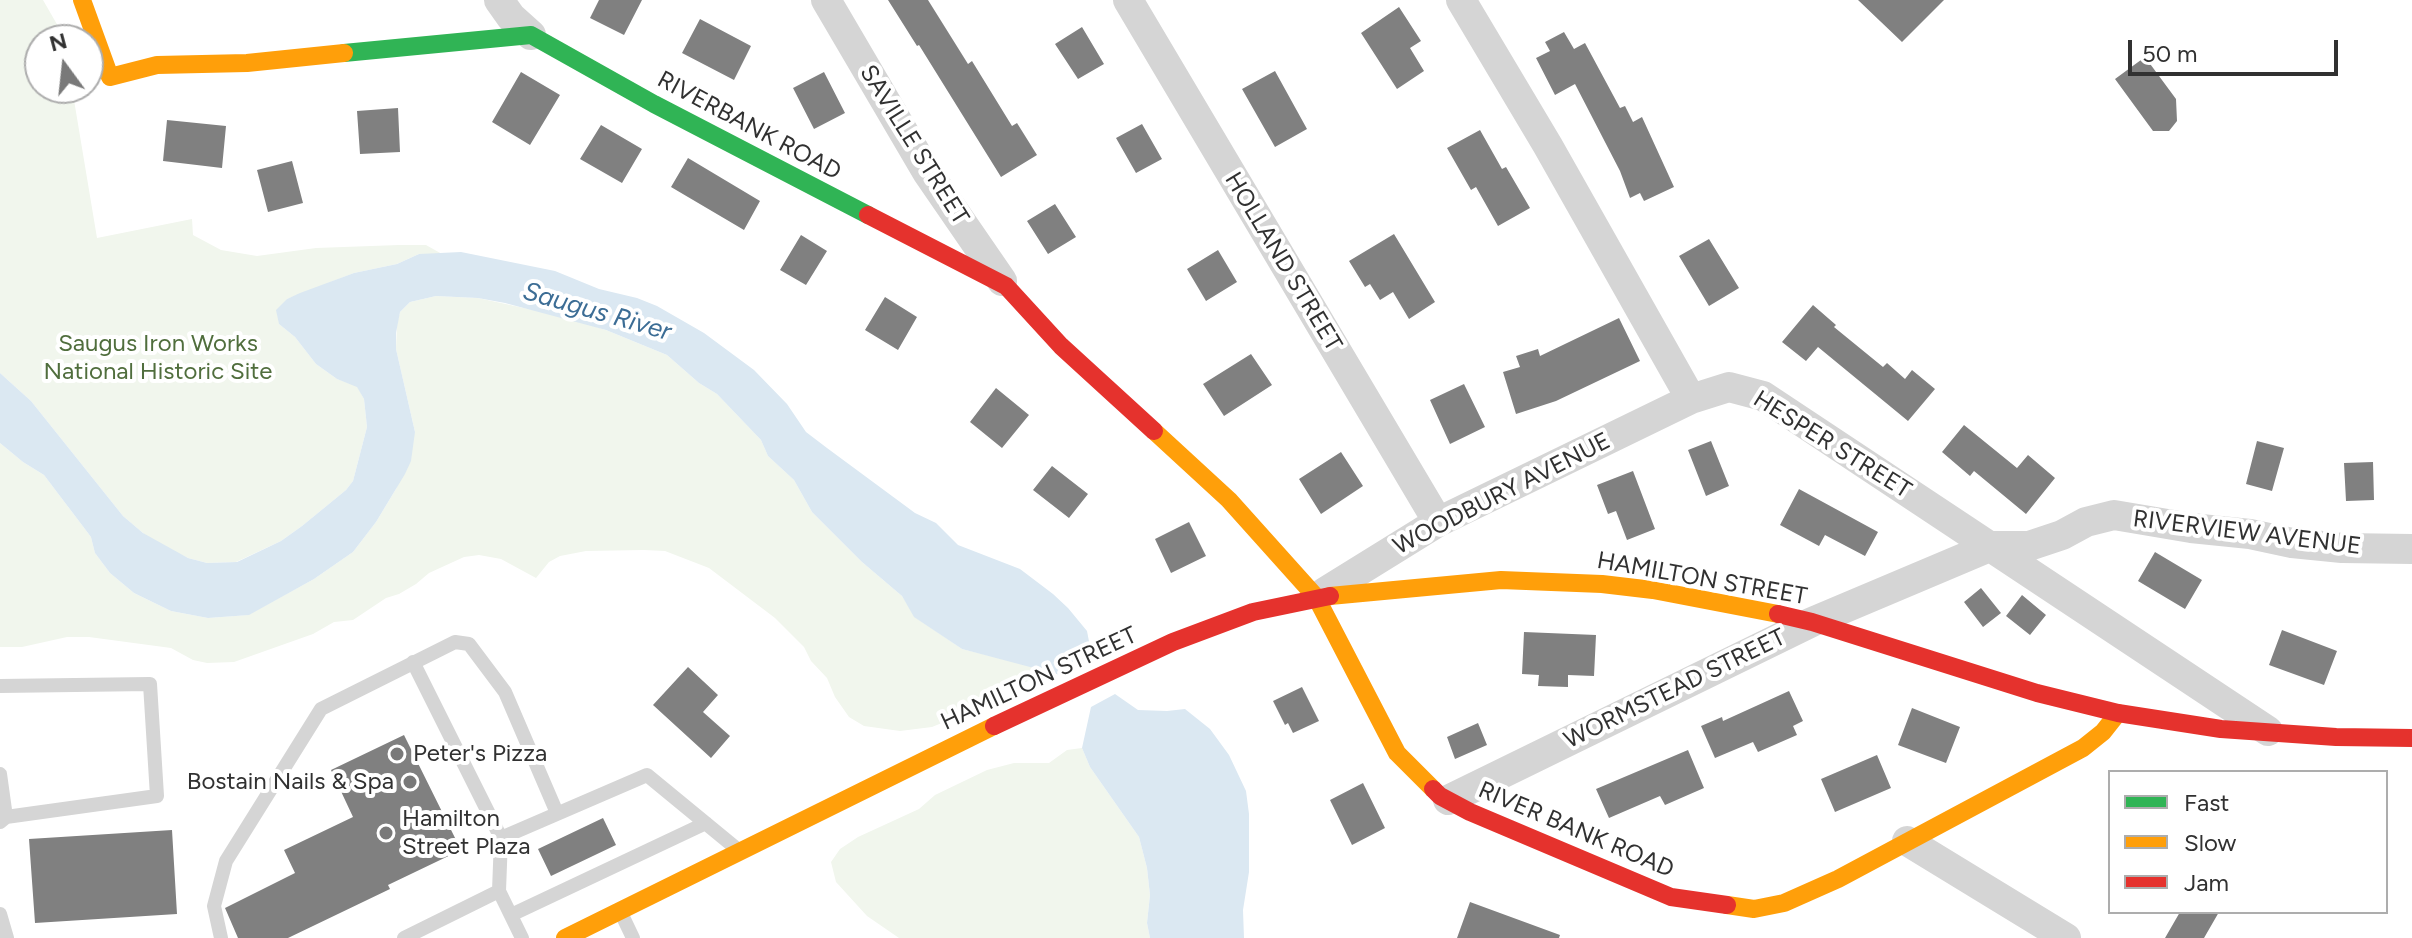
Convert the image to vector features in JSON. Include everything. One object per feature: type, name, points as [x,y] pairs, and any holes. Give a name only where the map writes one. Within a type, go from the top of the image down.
[{"type":"street","points":[[82,0],[110,77],[157,65],[247,63],[531,35]]},
{"type":"street","points":[[499,0],[511,17],[531,35]]},
{"type":"street","name":"SAVILLE STREET","points":[[826,0],[927,172],[1006,286]]},
{"type":"street","name":"HOLLAND STREET","points":[[1128,0],[1438,522]]},
{"type":"street","points":[[1461,0],[1548,146],[1691,399]]},
{"type":"street","name":"RIVERBANK ROAD","points":[[531,35],[668,111],[1006,286],[1061,346],[1229,500],[1316,597]]},
{"type":"street","name":"HESPER STREET","points":[[1691,399],[1729,387],[1763,396],[2270,732]]},
{"type":"street","name":"WOODBURY AVENUE","points":[[1316,597],[1438,522],[1691,399]]},
{"type":"street","name":"RIVERVIEW AVENUE","points":[[1992,546],[2029,546],[2062,535],[2086,522],[2114,515],[2292,543],[2412,549]]},
{"type":"street","name":"WORMSTEAD STREET","points":[[1448,800],[1812,622],[1992,546]]},
{"type":"street","name":"HAMILTON STREET","points":[[565,938],[1173,642],[1253,612],[1316,597],[1487,580],[1602,584],[1726,602],[1812,622],[2037,693],[2118,713],[2221,729],[2412,738]]},
{"type":"street","name":"RIVER BANK ROAD","points":[[1316,597],[1397,753],[1440,796],[1671,897],[1754,909],[1784,903],[1824,885],[2083,748],[2103,732],[2118,713]]},
{"type":"street","points":[[1907,841],[2066,938]]},
{"type":"lane","points":[[221,938],[214,906],[226,861],[321,709],[455,642],[469,644],[505,692],[557,813]]},
{"type":"lane","points":[[413,662],[501,838],[499,891],[522,938]]},
{"type":"lane","points":[[0,686],[150,684],[157,796],[3,819],[0,774]]},
{"type":"lane","points":[[501,838],[647,775],[741,851]]},
{"type":"lane","points":[[511,915],[706,823]]},
{"type":"lane","points":[[404,938],[499,891]]},
{"type":"lane","points":[[620,911],[633,938]]},
{"type":"lane","points":[[0,914],[7,938]]},
{"type":"green space","name":"Saugus Iron Works National Historic Site","points":[[0,0],[43,0],[57,24],[24,24],[24,104],[75,104],[97,238],[192,219],[193,235],[221,250],[257,256],[316,248],[399,245],[426,245],[442,254],[419,254],[397,264],[354,273],[287,299],[279,324],[295,337],[316,364],[337,379],[357,386],[364,399],[367,427],[353,481],[346,490],[281,541],[236,562],[207,563],[188,558],[152,541],[123,516],[31,401],[0,373]]},
{"type":"green space","points":[[436,296],[478,298],[561,316],[667,355],[717,394],[761,440],[768,456],[794,480],[812,512],[862,562],[902,596],[915,617],[962,649],[1050,671],[1019,685],[1010,684],[959,716],[932,727],[900,731],[864,726],[849,717],[827,678],[811,661],[804,647],[775,618],[709,568],[665,551],[644,550],[586,551],[560,556],[549,562],[536,578],[501,559],[479,555],[464,557],[429,573],[416,584],[386,598],[353,620],[334,622],[313,634],[234,662],[207,663],[193,660],[171,648],[89,637],[67,637],[22,647],[0,647],[0,443],[44,475],[91,537],[95,553],[110,573],[134,593],[171,611],[208,618],[248,615],[314,579],[353,552],[396,489],[415,432],[396,349],[397,323],[400,312],[410,302]]},
{"type":"green space","points":[[1082,748],[1090,767],[1139,837],[1150,895],[1147,923],[1150,938],[899,938],[867,916],[836,882],[831,862],[840,849],[858,837],[919,809],[935,795],[987,770],[1014,763],[1049,763],[1067,750]]},
{"type":"water","name":"Saugus River","points":[[461,252],[555,271],[599,289],[637,298],[704,333],[754,370],[787,404],[806,432],[827,448],[915,513],[936,523],[958,545],[1020,569],[1053,594],[1087,631],[1092,657],[1064,676],[962,649],[914,617],[902,596],[862,562],[812,512],[794,480],[768,456],[761,440],[717,394],[667,355],[606,330],[505,303],[436,296],[410,302],[400,312],[396,349],[415,432],[411,461],[405,474],[376,522],[353,552],[314,579],[249,615],[208,618],[171,611],[134,593],[110,573],[95,553],[91,537],[44,475],[0,443],[0,373],[31,401],[123,516],[143,533],[188,558],[207,563],[237,562],[281,541],[346,490],[353,481],[367,427],[364,399],[357,387],[337,379],[316,364],[295,337],[279,324],[276,310],[287,299],[354,273],[397,264],[419,254]]},
{"type":"water","points":[[1115,694],[1138,710],[1185,709],[1210,729],[1229,755],[1246,791],[1249,814],[1244,938],[1150,938],[1147,923],[1150,895],[1139,837],[1090,767],[1082,748],[1091,707]]},
{"type":"building","points":[[599,0],[642,0],[624,35],[590,18]]},
{"type":"building","points":[[888,0],[928,0],[968,64],[972,61],[1012,126],[1017,123],[1037,155],[1001,177]]},
{"type":"building","points":[[1858,0],[1944,0],[1902,42]]},
{"type":"building","points":[[1399,7],[1421,41],[1410,48],[1424,71],[1397,89],[1361,33]]},
{"type":"building","points":[[700,19],[751,46],[734,80],[682,53]]},
{"type":"building","points":[[1082,27],[1104,64],[1078,79],[1055,44]]},
{"type":"building","points":[[1564,32],[1574,49],[1585,43],[1620,108],[1625,106],[1633,122],[1642,117],[1674,187],[1644,201],[1640,193],[1630,198],[1620,171],[1575,84],[1555,95],[1536,58],[1550,51],[1545,42]]},
{"type":"building","points":[[2145,57],[2176,99],[2177,121],[2169,131],[2153,131],[2115,79]]},
{"type":"building","points":[[1275,71],[1307,129],[1275,147],[1242,89]]},
{"type":"building","points":[[521,72],[560,95],[530,145],[492,122]]},
{"type":"building","points":[[824,72],[845,113],[814,129],[793,88]]},
{"type":"building","points":[[398,108],[400,152],[360,154],[357,111]]},
{"type":"building","points":[[167,120],[226,126],[222,168],[163,161]]},
{"type":"building","points":[[1142,124],[1162,159],[1136,173],[1116,138]]},
{"type":"building","points":[[601,125],[642,149],[622,183],[580,159]]},
{"type":"building","points":[[1480,130],[1502,169],[1506,167],[1530,208],[1498,226],[1476,187],[1471,190],[1447,148]]},
{"type":"building","points":[[688,158],[760,201],[744,230],[671,187]]},
{"type":"building","points":[[292,161],[303,203],[268,212],[257,170]]},
{"type":"building","points":[[1055,204],[1076,237],[1048,254],[1027,221]]},
{"type":"building","points":[[1394,234],[1435,302],[1409,319],[1393,292],[1380,300],[1370,284],[1365,287],[1349,261]]},
{"type":"building","points":[[801,235],[827,251],[806,285],[780,270]]},
{"type":"building","points":[[1709,239],[1739,288],[1709,306],[1679,256]]},
{"type":"building","points":[[1218,250],[1237,282],[1206,301],[1187,269]]},
{"type":"building","points":[[885,297],[917,317],[898,350],[865,330]]},
{"type":"building","points":[[1813,305],[1836,325],[1834,327],[1883,367],[1887,363],[1905,379],[1912,370],[1935,389],[1908,421],[1818,347],[1806,361],[1782,342]]},
{"type":"building","points":[[1619,318],[1640,361],[1556,401],[1516,414],[1503,372],[1520,367],[1516,356],[1538,349],[1540,356]]},
{"type":"building","points":[[1251,354],[1272,385],[1224,416],[1203,384]]},
{"type":"building","points":[[1464,384],[1485,427],[1450,444],[1430,400]]},
{"type":"building","points":[[996,388],[1029,415],[1002,448],[970,422]]},
{"type":"building","points":[[1964,425],[2017,468],[2028,455],[2055,478],[2026,514],[1974,471],[1970,476],[1942,452]]},
{"type":"building","points":[[1711,441],[1729,486],[1706,496],[1688,450]]},
{"type":"building","points":[[2257,441],[2284,448],[2272,491],[2246,484]]},
{"type":"building","points":[[1341,452],[1363,486],[1321,514],[1299,479]]},
{"type":"building","points":[[2373,462],[2374,500],[2346,501],[2344,463]]},
{"type":"building","points":[[1052,466],[1088,494],[1069,518],[1033,490]]},
{"type":"building","points":[[1633,471],[1655,529],[1627,540],[1616,511],[1608,514],[1597,485]]},
{"type":"building","points":[[1799,489],[1878,532],[1865,556],[1825,535],[1819,546],[1780,525]]},
{"type":"building","points":[[1189,522],[1206,556],[1171,573],[1155,539]]},
{"type":"building","points":[[2155,552],[2202,580],[2185,609],[2138,581]]},
{"type":"building","points":[[1981,588],[2001,613],[1983,627],[1964,602]]},
{"type":"building","points":[[2022,595],[2046,615],[2030,635],[2006,616]]},
{"type":"building","points":[[2282,630],[2337,651],[2324,685],[2269,665]]},
{"type":"building","points":[[1524,632],[1596,635],[1594,676],[1568,675],[1568,687],[1538,686],[1539,675],[1522,674]]},
{"type":"building","points":[[688,667],[718,695],[703,712],[730,736],[711,758],[653,705]]},
{"type":"building","points":[[1302,687],[1319,721],[1293,733],[1288,723],[1285,725],[1273,701]]},
{"type":"building","points":[[1789,691],[1803,721],[1793,726],[1797,735],[1758,752],[1753,742],[1715,758],[1701,726],[1722,717],[1723,721]]},
{"type":"building","points":[[1912,708],[1960,727],[1946,763],[1898,745]]},
{"type":"building","points":[[1478,723],[1487,745],[1455,759],[1447,737]]},
{"type":"building","name":"Hamilton Street Plaza","points":[[404,735],[461,850],[388,885],[390,889],[288,938],[238,938],[225,908],[295,873],[284,850],[353,817],[331,770]]},
{"type":"building","points":[[1688,750],[1704,788],[1665,805],[1660,796],[1609,818],[1596,789]]},
{"type":"building","points":[[1877,755],[1891,788],[1835,812],[1821,779]]},
{"type":"building","points":[[1363,783],[1385,828],[1352,845],[1330,800]]},
{"type":"building","points":[[603,818],[616,845],[551,876],[538,849]]},
{"type":"building","points":[[172,830],[177,914],[35,923],[29,839]]},
{"type":"building","points":[[1470,902],[1560,935],[1559,938],[1457,938]]},
{"type":"building","points":[[2179,914],[2218,914],[2204,938],[2165,938]]},
{"type":"traffic: fast","points":[[344,53],[531,35],[654,104],[868,215]]},
{"type":"traffic: slow","points":[[82,0],[110,77],[157,65],[247,63],[344,53]]},
{"type":"traffic: slow","points":[[1154,431],[1229,500],[1316,597],[1397,753],[1433,789]]},
{"type":"traffic: slow","points":[[1330,596],[1501,580],[1602,584],[1653,590],[1778,614]]},
{"type":"traffic: slow","points":[[1727,905],[1754,909],[1784,903],[1838,879],[2083,748],[2103,732],[2118,713]]},
{"type":"traffic: slow","points":[[565,938],[994,726]]},
{"type":"traffic: jam","points":[[868,215],[1006,286],[1061,346],[1154,431]]},
{"type":"traffic: jam","points":[[994,726],[1173,642],[1253,612],[1330,596]]},
{"type":"traffic: jam","points":[[1778,614],[2037,693],[2118,713],[2221,729],[2336,737],[2412,738]]},
{"type":"traffic: jam","points":[[1433,789],[1470,812],[1671,897],[1727,905]]},
{"type":"place","name":"Peter's Pizza","points":[[397,754]]},
{"type":"place","name":"Bostain Nails & Spa","points":[[410,782]]},
{"type":"place","name":"Hamilton Street Plaza","points":[[386,833]]}]
